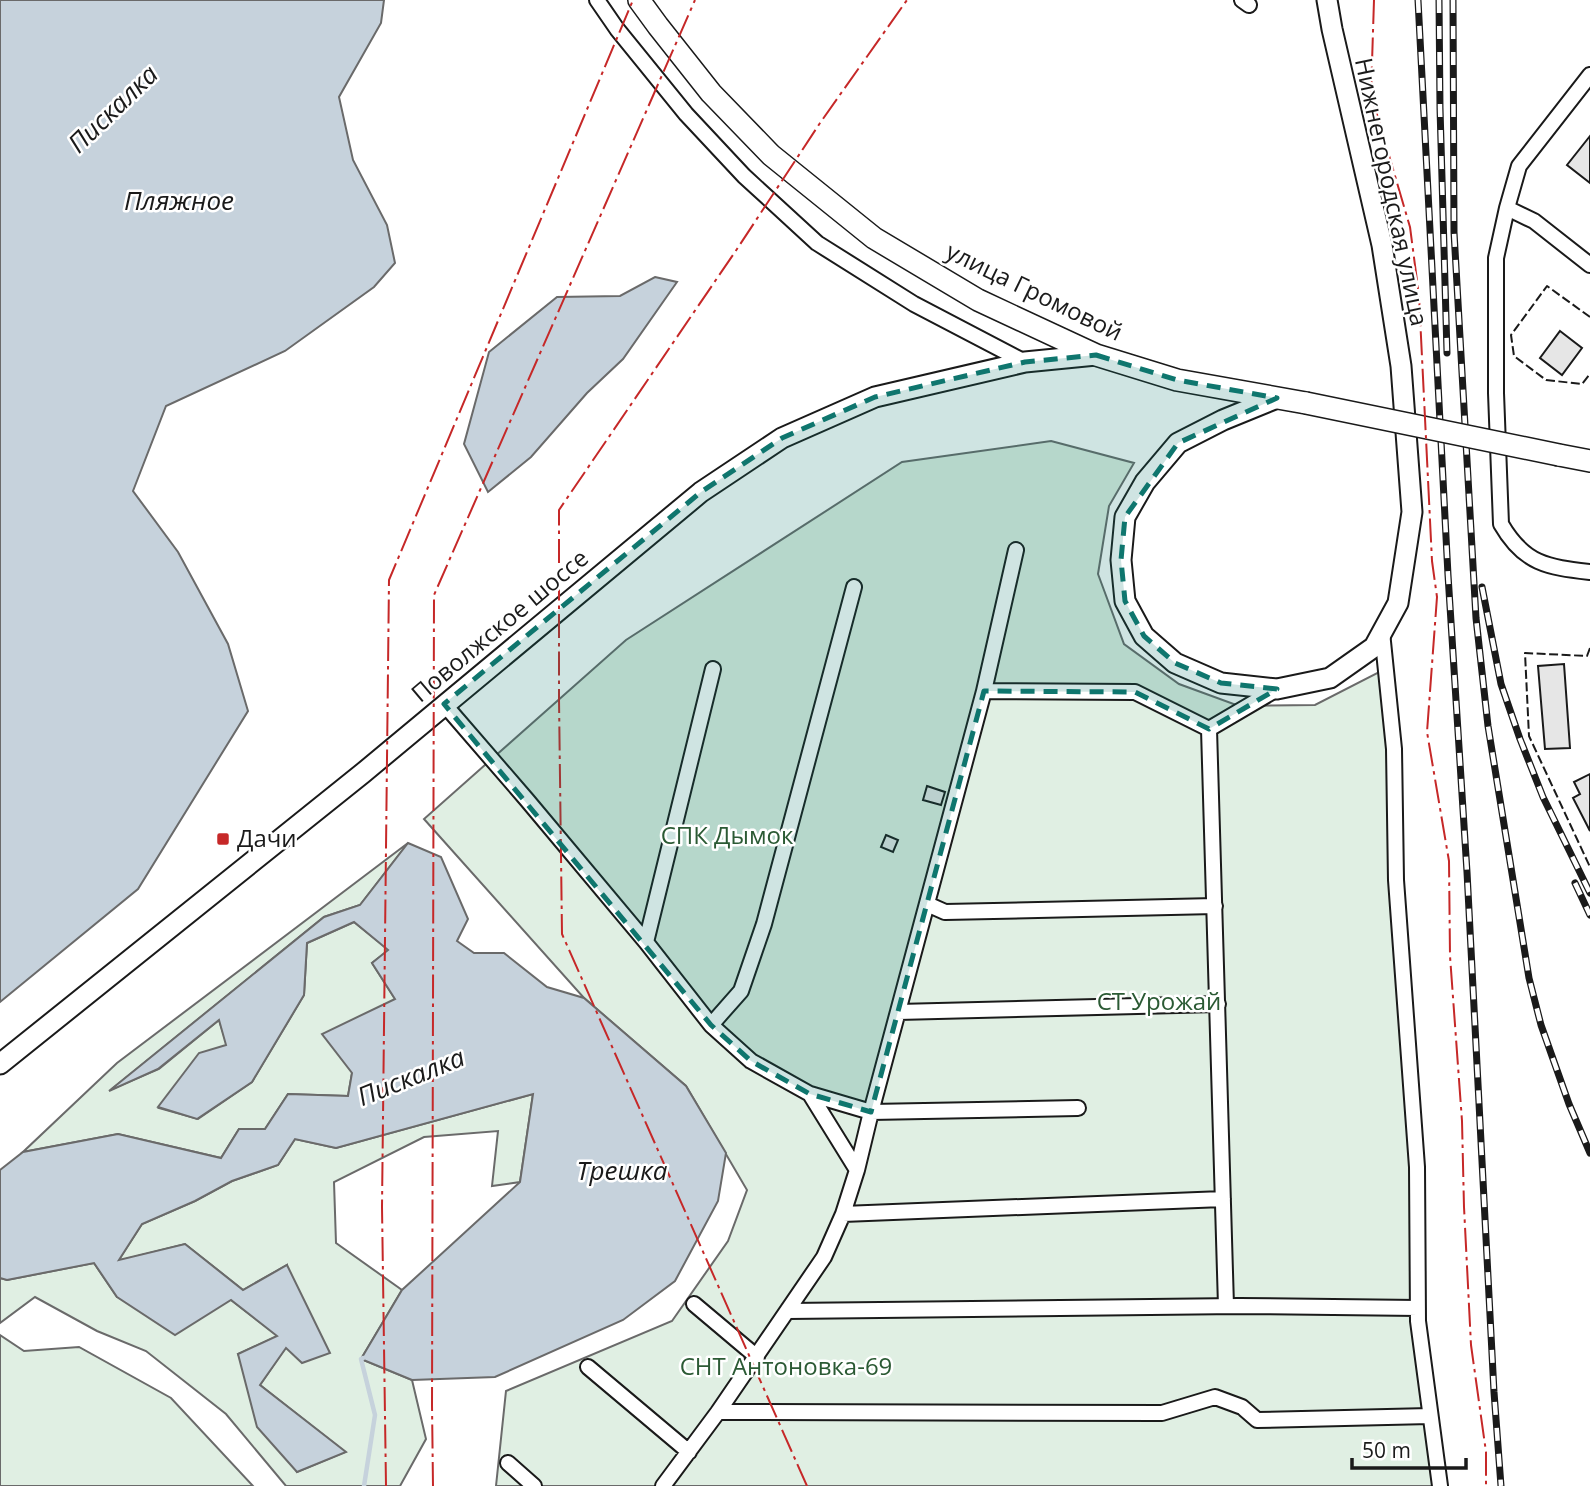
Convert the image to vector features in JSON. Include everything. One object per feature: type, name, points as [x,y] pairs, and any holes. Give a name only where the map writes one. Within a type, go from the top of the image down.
[{"type":"main road","name":"улица Громовой","points":[[639,0],[711,93],[771,155],[874,238],[978,300],[1096,355],[1177,380],[1590,461]]},
{"type":"main road","name":"Нижнегородская улица","points":[[1277,398],[1223,420],[1178,443],[1145,482],[1125,517],[1121,560],[1125,601],[1144,636],[1175,663],[1221,684],[1277,689],[1330,678],[1374,647],[1398,603],[1412,512],[1401,366],[1382,245],[1332,29],[1328,0]]},
{"type":"main road","name":"Поволжское шоссе","points":[[0,1064],[363,773],[701,492],[782,438],[875,397],[1025,362],[1096,355]]},
{"type":"street","points":[[597,0],[686,114],[744,176],[817,243],[914,304],[1025,362]]},
{"type":"street","points":[[1590,75],[1519,166],[1496,258],[1496,393],[1501,524],[1511,541],[1530,558],[1558,569],[1590,572]]},
{"type":"street","points":[[1507,208],[1534,220],[1590,265]]},
{"type":"street","points":[[663,1486],[757,1357],[824,1257],[843,1214],[984,691],[1016,550]]},
{"type":"street","points":[[711,1025],[741,991],[764,924],[854,587]]},
{"type":"street","points":[[1382,632],[1394,749],[1396,880],[1417,1167],[1418,1321],[1440,1486]]},
{"type":"street","points":[[646,942],[713,669]]},
{"type":"street","points":[[1209,729],[1277,689]]},
{"type":"street","points":[[984,691],[1135,692],[1209,729]]},
{"type":"street","points":[[444,704],[646,942],[711,1025],[751,1061],[810,1094],[871,1112],[1078,1108]]},
{"type":"street","points":[[1209,729],[1226,1306]]},
{"type":"street","points":[[927,904],[945,912],[1214,906]]},
{"type":"street","points":[[898,1012],[1217,1004]]},
{"type":"street","points":[[810,1094],[857,1170]]},
{"type":"street","points":[[843,1214],[1223,1199]]},
{"type":"street","points":[[694,1304],[757,1357]]},
{"type":"street","points":[[788,1311],[1226,1306],[1418,1308]]},
{"type":"street","points":[[588,1367],[689,1452]]},
{"type":"street","points":[[718,1412],[1161,1413],[1215,1397],[1242,1407],[1257,1420],[1430,1416]]},
{"type":"street","points":[[508,1463],[534,1486]]},
{"type":"highlighted area","points":[[1096,355],[1177,380],[1277,398],[1178,443],[1125,517],[1121,560],[1125,601],[1144,636],[1175,663],[1221,683],[1277,689],[1209,729],[1135,692],[984,691],[871,1112],[810,1094],[751,1061],[711,1025],[444,704],[701,492],[782,438],[875,397],[1025,362]]},
{"type":"green space","points":[[1051,441],[1134,463],[1109,506],[1098,574],[1124,644],[1179,684],[1239,706],[1315,705],[1385,669],[1422,1313],[1445,1486],[496,1486],[506,1391],[672,1321],[728,1241],[747,1190],[686,1086],[584,998],[424,819],[626,640],[902,462]]},
{"type":"green space","points":[[408,843],[360,905],[324,917],[112,1089],[159,1069],[219,1020],[227,1045],[159,1108],[198,1119],[252,1082],[304,995],[307,943],[354,922],[389,950],[372,963],[395,999],[352,1073],[348,1096],[288,1094],[265,1129],[239,1129],[221,1158],[118,1134],[23,1152],[117,1063]]},
{"type":"green space","points":[[533,1094],[520,1182],[492,1186],[498,1131],[424,1137],[334,1182],[336,1243],[402,1290],[361,1359],[412,1380],[426,1439],[400,1486],[286,1486],[226,1414],[146,1351],[97,1331],[35,1297],[0,1323],[0,1278],[7,1280],[94,1263],[117,1297],[231,1300],[278,1336],[238,1354],[297,1472],[345,1452],[260,1385],[286,1347],[287,1265],[243,1290],[185,1244],[118,1261],[142,1224],[232,1181],[278,1165],[295,1139],[336,1148]]},
{"type":"green space","points":[[0,1335],[24,1351],[79,1347],[171,1398],[253,1486],[0,1486]]},
{"type":"water","name":"Пляжное","points":[[0,0],[384,0],[381,23],[339,97],[353,160],[387,225],[395,263],[374,287],[285,351],[166,406],[133,491],[178,552],[228,644],[248,711],[138,889],[0,1002]]},
{"type":"water","points":[[655,277],[677,282],[623,359],[587,393],[531,457],[488,492],[464,444],[489,352],[557,297],[620,296]]},
{"type":"water","name":"Трешка","points":[[408,843],[441,857],[468,919],[457,941],[474,953],[504,953],[547,987],[584,998],[686,1086],[726,1153],[718,1201],[675,1281],[623,1320],[495,1377],[412,1380],[361,1359],[402,1290],[520,1182],[533,1094],[336,1148],[295,1139],[278,1165],[232,1181],[142,1224],[119,1260],[185,1244],[243,1290],[287,1265],[330,1353],[302,1363],[286,1348],[260,1385],[346,1452],[297,1472],[257,1427],[238,1354],[277,1336],[231,1300],[175,1335],[117,1297],[94,1263],[7,1280],[0,1278],[0,1170],[23,1152],[118,1134],[221,1158],[239,1129],[265,1129],[288,1094],[348,1096],[352,1073],[322,1034],[395,999],[372,963],[388,950],[354,922],[307,943],[304,995],[252,1082],[197,1119],[158,1107],[199,1053],[226,1045],[219,1020],[158,1069],[109,1091],[324,917],[360,905]]},
{"type":"building","points":[[1590,136],[1590,183],[1567,165]]},
{"type":"building","points":[[1560,331],[1582,348],[1562,375],[1540,358]]},
{"type":"building","points":[[1564,664],[1570,748],[1545,749],[1538,666]]},
{"type":"building","points":[[1590,774],[1590,831],[1573,798],[1580,794],[1574,782]]},
{"type":"building","points":[[927,786],[945,792],[941,805],[923,800]]},
{"type":"building","points":[[886,835],[898,840],[893,852],[881,847]]},
{"type":"waterway","name":"Пискалка","points":[[363,1358],[361,1359],[375,1415],[364,1486]]},
{"type":"railway","points":[[1418,0],[1448,575],[1501,1486]]},
{"type":"railway","points":[[1439,0],[1447,353]]},
{"type":"railway","points":[[1453,0],[1454,232],[1476,618],[1488,726],[1529,978],[1541,1025],[1590,1153]]},
{"type":"railway","points":[[1482,587],[1501,684],[1520,739],[1543,797],[1590,893]]},
{"type":"railway","points":[[1575,883],[1590,915]]},
{"type":"fence","points":[[1590,317],[1547,286],[1511,335],[1514,356],[1546,380],[1582,384],[1590,374]]},
{"type":"fence","points":[[1590,648],[1587,656],[1525,653],[1529,736],[1590,867]]},
{"type":"power","points":[[386,1486],[382,1207],[389,580],[633,0]]},
{"type":"power","points":[[433,1486],[434,595],[695,0]]},
{"type":"power","points":[[807,1486],[562,934],[559,510],[820,123],[907,0]]},
{"type":"power","points":[[1374,0],[1371,94],[1410,227],[1419,296],[1432,561],[1437,597],[1427,732],[1449,861],[1450,956],[1462,1121],[1471,1345],[1486,1452],[1486,1486]]},
{"type":"place","name":"Дачи","points":[[223,839]]},
{"type":"park label","name":"СПК Дымок","points":[[727,836]]},
{"type":"park label","name":"СТ Урожай","points":[[1159,1002]]},
{"type":"park label","name":"СНТ Антоновка-69","points":[[786,1367]]}]
